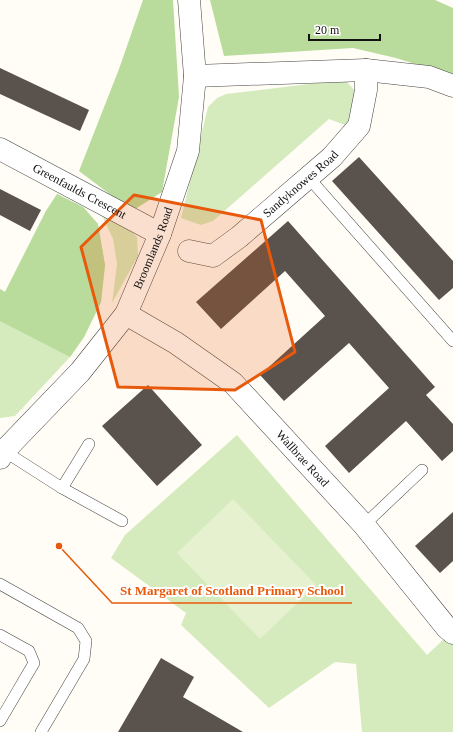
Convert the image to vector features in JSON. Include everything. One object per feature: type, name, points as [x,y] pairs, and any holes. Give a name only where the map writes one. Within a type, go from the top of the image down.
[{"type":"street","name":"Broomlands Road","points":[[1,453],[80,372],[126,314],[160,234],[188,151],[195,76],[189,0]]},
{"type":"street","points":[[195,76],[366,70],[429,76],[453,86]]},
{"type":"street","name":"Sandyknowes Road","points":[[189,251],[213,256],[239,237],[332,157],[359,126],[366,90],[366,70]]},
{"type":"street","name":"Greenfaulds Crescent","points":[[0,149],[160,234]]},
{"type":"street","name":"Wallbrae Road","points":[[126,314],[176,343],[233,383],[364,525],[447,628],[453,633]]},
{"type":"lane","points":[[308,177],[453,341]]},
{"type":"lane","points":[[62,488],[89,444]]},
{"type":"lane","points":[[1,453],[122,521]]},
{"type":"lane","points":[[364,525],[422,470]]},
{"type":"lane","points":[[0,584],[78,628],[86,641],[84,659],[42,732]]},
{"type":"lane","points":[[0,635],[29,651],[34,663],[0,721]]},
{"type":"highlighted area","points":[[134,195],[261,220],[295,352],[235,390],[118,387],[81,247]]},
{"type":"green space","points":[[143,0],[173,0],[179,97],[162,192],[132,211],[79,171],[119,69]]},
{"type":"green space","points":[[210,0],[435,0],[453,8],[453,76],[396,58],[353,48],[224,56]]},
{"type":"green space","points":[[334,81],[347,82],[355,91],[351,119],[345,125],[329,119],[213,221],[201,225],[181,218],[208,107],[217,98],[226,94]]},
{"type":"green space","points":[[57,194],[83,207],[98,224],[105,265],[101,302],[84,337],[70,357],[15,416],[0,418],[0,289],[5,292],[46,211]]},
{"type":"green space","points":[[57,194],[83,207],[98,224],[105,265],[101,302],[84,337],[70,357],[0,321],[0,289],[5,292],[46,211]]},
{"type":"green space","points":[[100,211],[122,221],[137,237],[138,256],[112,303],[117,264],[113,239]]},
{"type":"green space","points":[[237,435],[427,655],[446,637],[453,644],[453,732],[362,732],[356,664],[335,662],[269,708],[181,625],[186,613],[111,558],[125,535]]},
{"type":"green space","points":[[233,499],[316,585],[260,639],[177,553]]},
{"type":"building","points":[[0,68],[89,110],[80,131],[0,94]]},
{"type":"building","points":[[359,157],[453,261],[453,288],[439,300],[332,181]]},
{"type":"building","points":[[0,189],[41,210],[30,231],[0,215]]},
{"type":"building","points":[[288,221],[435,387],[426,395],[453,424],[453,451],[442,461],[406,421],[349,473],[325,446],[389,388],[349,343],[284,401],[260,375],[325,316],[285,271],[221,329],[196,302]]},
{"type":"building","points":[[148,385],[202,445],[157,486],[102,426]]},
{"type":"building","points":[[453,512],[453,561],[440,573],[415,546]]},
{"type":"building","points":[[161,658],[194,677],[183,697],[243,732],[118,732]]},
{"type":"place","name":"St Margaret of Scotland Primary School","points":[[59,546]]}]
